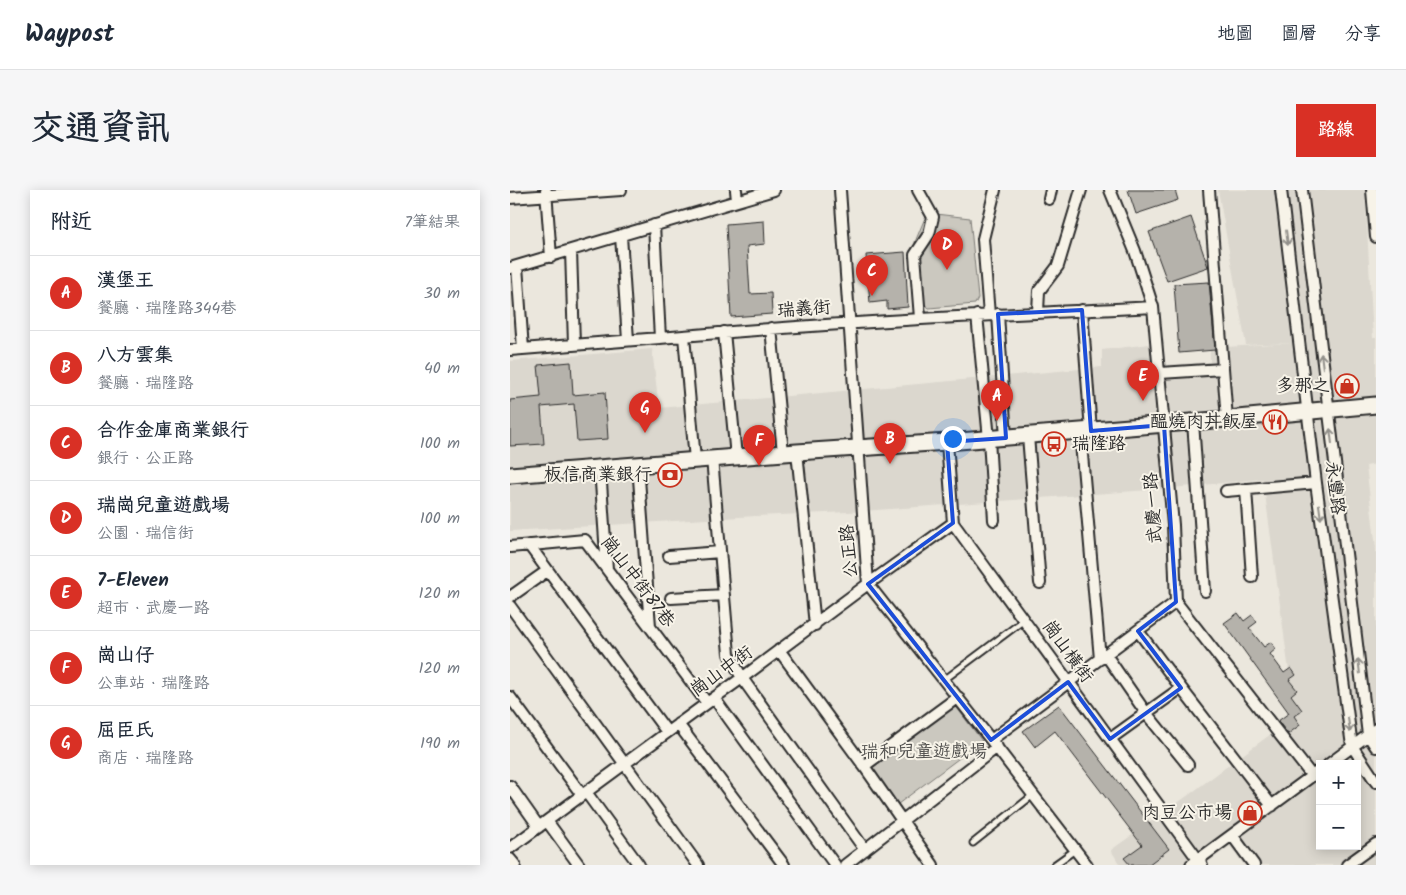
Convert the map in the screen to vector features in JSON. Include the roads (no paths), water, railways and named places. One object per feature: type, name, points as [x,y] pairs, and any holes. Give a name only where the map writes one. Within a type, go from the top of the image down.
[{"type":"street","points":[[510,198],[546,193],[621,190]]},
{"type":"street","points":[[736,190],[737,201]]},
{"type":"street","points":[[522,349],[512,265],[551,257],[774,190]]},
{"type":"street","name":"公正路","points":[[840,190],[868,584],[994,743],[1087,865]]},
{"type":"street","points":[[918,190],[933,216],[929,234],[915,255],[920,318]]},
{"type":"street","points":[[996,190],[982,239],[994,314],[1006,438]]},
{"type":"street","points":[[1038,312],[1038,291],[1058,266],[1081,190]]},
{"type":"street","name":"武慶一路","points":[[1110,190],[1135,251],[1153,306],[1172,525],[1176,602]]},
{"type":"street","points":[[1209,190],[1227,419]]},
{"type":"street","name":"永豐路","points":[[1281,190],[1316,483],[1352,746],[1376,782]]},
{"type":"street","name":"永豐路","points":[[1302,190],[1328,409],[1372,732],[1376,747]]},
{"type":"street","points":[[1372,190],[1376,237]]},
{"type":"street","points":[[546,193],[551,257]]},
{"type":"street","points":[[654,225],[660,338]]},
{"type":"street","points":[[621,236],[628,340]]},
{"type":"street","points":[[571,251],[574,344]]},
{"type":"street","name":"瑞義街","points":[[510,350],[771,328],[1153,306]]},
{"type":"street","points":[[1082,310],[1085,431],[1103,657],[1188,765]]},
{"type":"street","points":[[977,315],[989,439],[994,520]]},
{"type":"street","points":[[771,328],[815,624]]},
{"type":"street","points":[[724,332],[736,457]]},
{"type":"street","points":[[684,336],[695,460]]},
{"type":"street","points":[[1160,373],[1223,369]]},
{"type":"street","points":[[510,475],[790,452],[1006,438],[1376,405]]},
{"type":"street","points":[[1193,422],[1205,591]]},
{"type":"street","points":[[1028,436],[1040,583]]},
{"type":"street","points":[[947,442],[953,523]]},
{"type":"street","points":[[712,458],[729,654],[742,678],[865,850]]},
{"type":"street","points":[[638,465],[650,627]]},
{"type":"street","points":[[600,468],[607,570]]},
{"type":"street","points":[[1226,491],[1316,483]]},
{"type":"street","points":[[1246,489],[1252,577]]},
{"type":"street","name":"崗山中街","points":[[510,848],[953,523]]},
{"type":"street","name":"崗山橫街","points":[[953,523],[1110,739],[1197,863]]},
{"type":"street","name":"崗山中街87巷","points":[[510,547],[585,540],[650,627],[711,700],[835,865]]},
{"type":"street","points":[[529,546],[667,732]]},
{"type":"street","points":[[669,556],[720,552]]},
{"type":"street","points":[[510,597],[547,571]]},
{"type":"street","points":[[671,598],[724,595]]},
{"type":"street","points":[[845,865],[856,862],[865,850],[1068,682],[1176,602],[1316,773],[1197,863]]},
{"type":"street","points":[[510,606],[698,865]]},
{"type":"street","points":[[1138,631],[1272,806]]},
{"type":"street","points":[[780,650],[933,865]]},
{"type":"street","points":[[1110,739],[1181,688]]},
{"type":"street","points":[[510,696],[639,865]]},
{"type":"street","points":[[864,766],[958,697]]},
{"type":"street","points":[[678,724],[784,865]]},
{"type":"street","points":[[1333,760],[1372,732]]},
{"type":"street","points":[[510,786],[579,865]]},
{"type":"street","points":[[1232,835],[1254,865]]},
{"type":"street","points":[[1347,865],[1376,844]]},
{"type":"street","points":[[510,859],[514,865]]},
{"type":"lane","points":[[944,680],[1024,620]]},
{"type":"lane","points":[[973,843],[1033,795]]},
{"type":"lane","points":[[1054,865],[1076,850]]},
{"type":"place","name":"瑞崗兒童遊戲場","points":[[947,270]]},
{"type":"place","name":"合作金庫商業銀行","points":[[872,296]]},
{"type":"place","name":"多那之","points":[[1347,386]]},
{"type":"place","name":"7-Eleven","points":[[1143,401]]},
{"type":"place","name":"漢堡王","points":[[997,421]]},
{"type":"place","name":"醞燒肉丼飯屋","points":[[1275,422]]},
{"type":"place","name":"屈臣氏","points":[[645,433]]},
{"type":"place","name":"瑞隆路","points":[[1054,444]]},
{"type":"place","name":"八方雲集","points":[[890,464]]},
{"type":"place","name":"崗山仔","points":[[759,466]]},
{"type":"place","name":"板信商業銀行","points":[[670,475]]},
{"type":"place","name":"肉豆公市場","points":[[1250,813]]},
{"type":"park label","name":"瑞和兒童遊戲場","points":[[924,752]]}]
